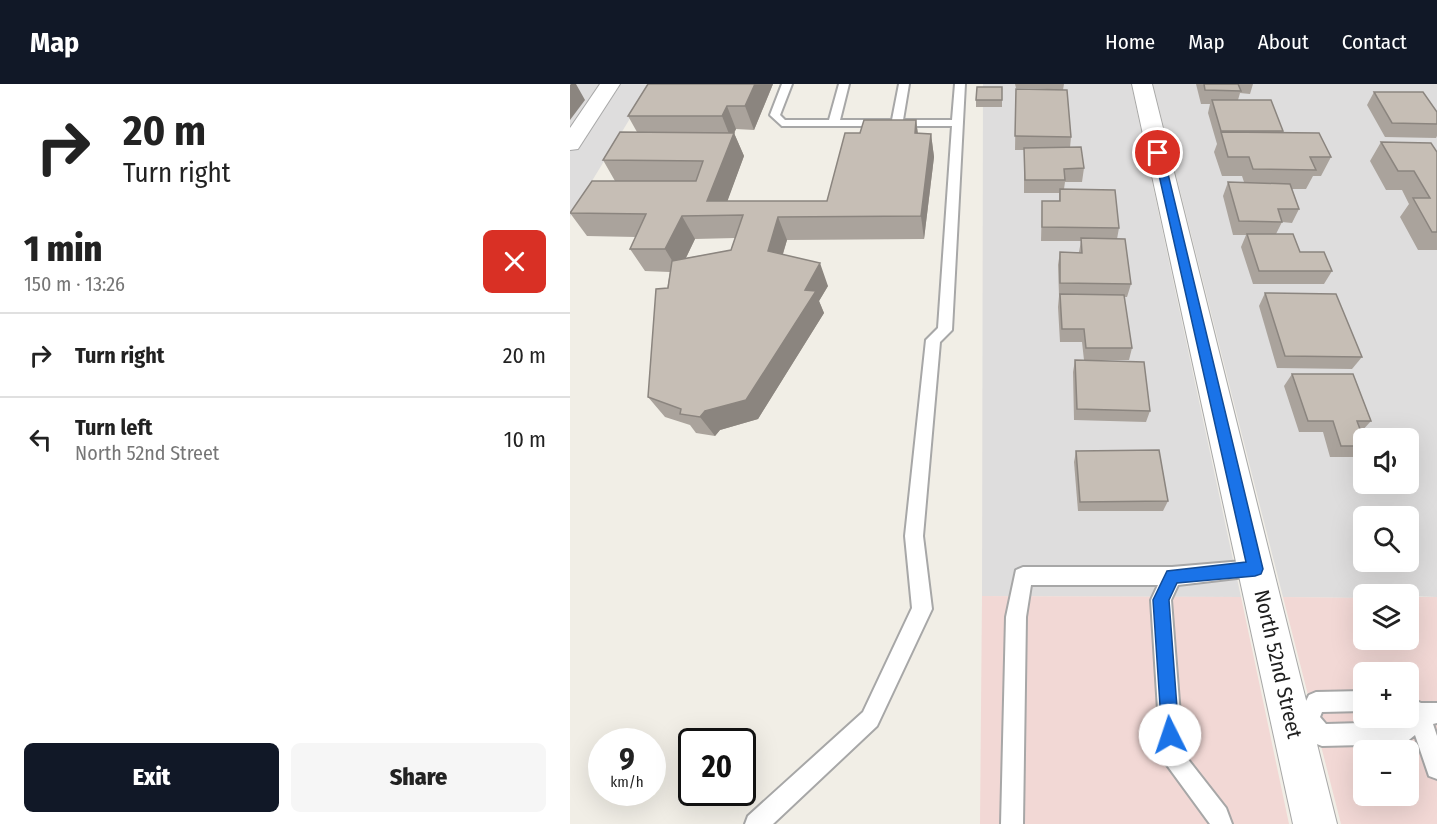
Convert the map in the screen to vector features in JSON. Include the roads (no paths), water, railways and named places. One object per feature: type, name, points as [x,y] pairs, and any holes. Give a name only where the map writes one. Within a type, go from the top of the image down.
[{"type":"street","points":[[570,144],[610,84]]},
{"type":"street","name":"North 52nd Street","points":[[1142,84],[1255,569],[1300,720],[1315,824]]},
{"type":"lane","points":[[787,84],[775,114],[782,123],[957,123]]},
{"type":"lane","points":[[834,123],[844,84]]},
{"type":"lane","points":[[897,123],[904,84]]},
{"type":"lane","points":[[756,824],[870,719],[922,609],[914,536],[933,340],[945,330],[960,84]]},
{"type":"lane","points":[[1012,824],[1016,617],[1023,576],[1172,576],[1255,569]]},
{"type":"lane","points":[[1172,576],[1161,600],[1172,757],[1219,820]]},
{"type":"lane","points":[[1353,701],[1316,702],[1300,720],[1322,735],[1404,733],[1422,711]]},
{"type":"lane","points":[[1422,711],[1437,768]]}]
